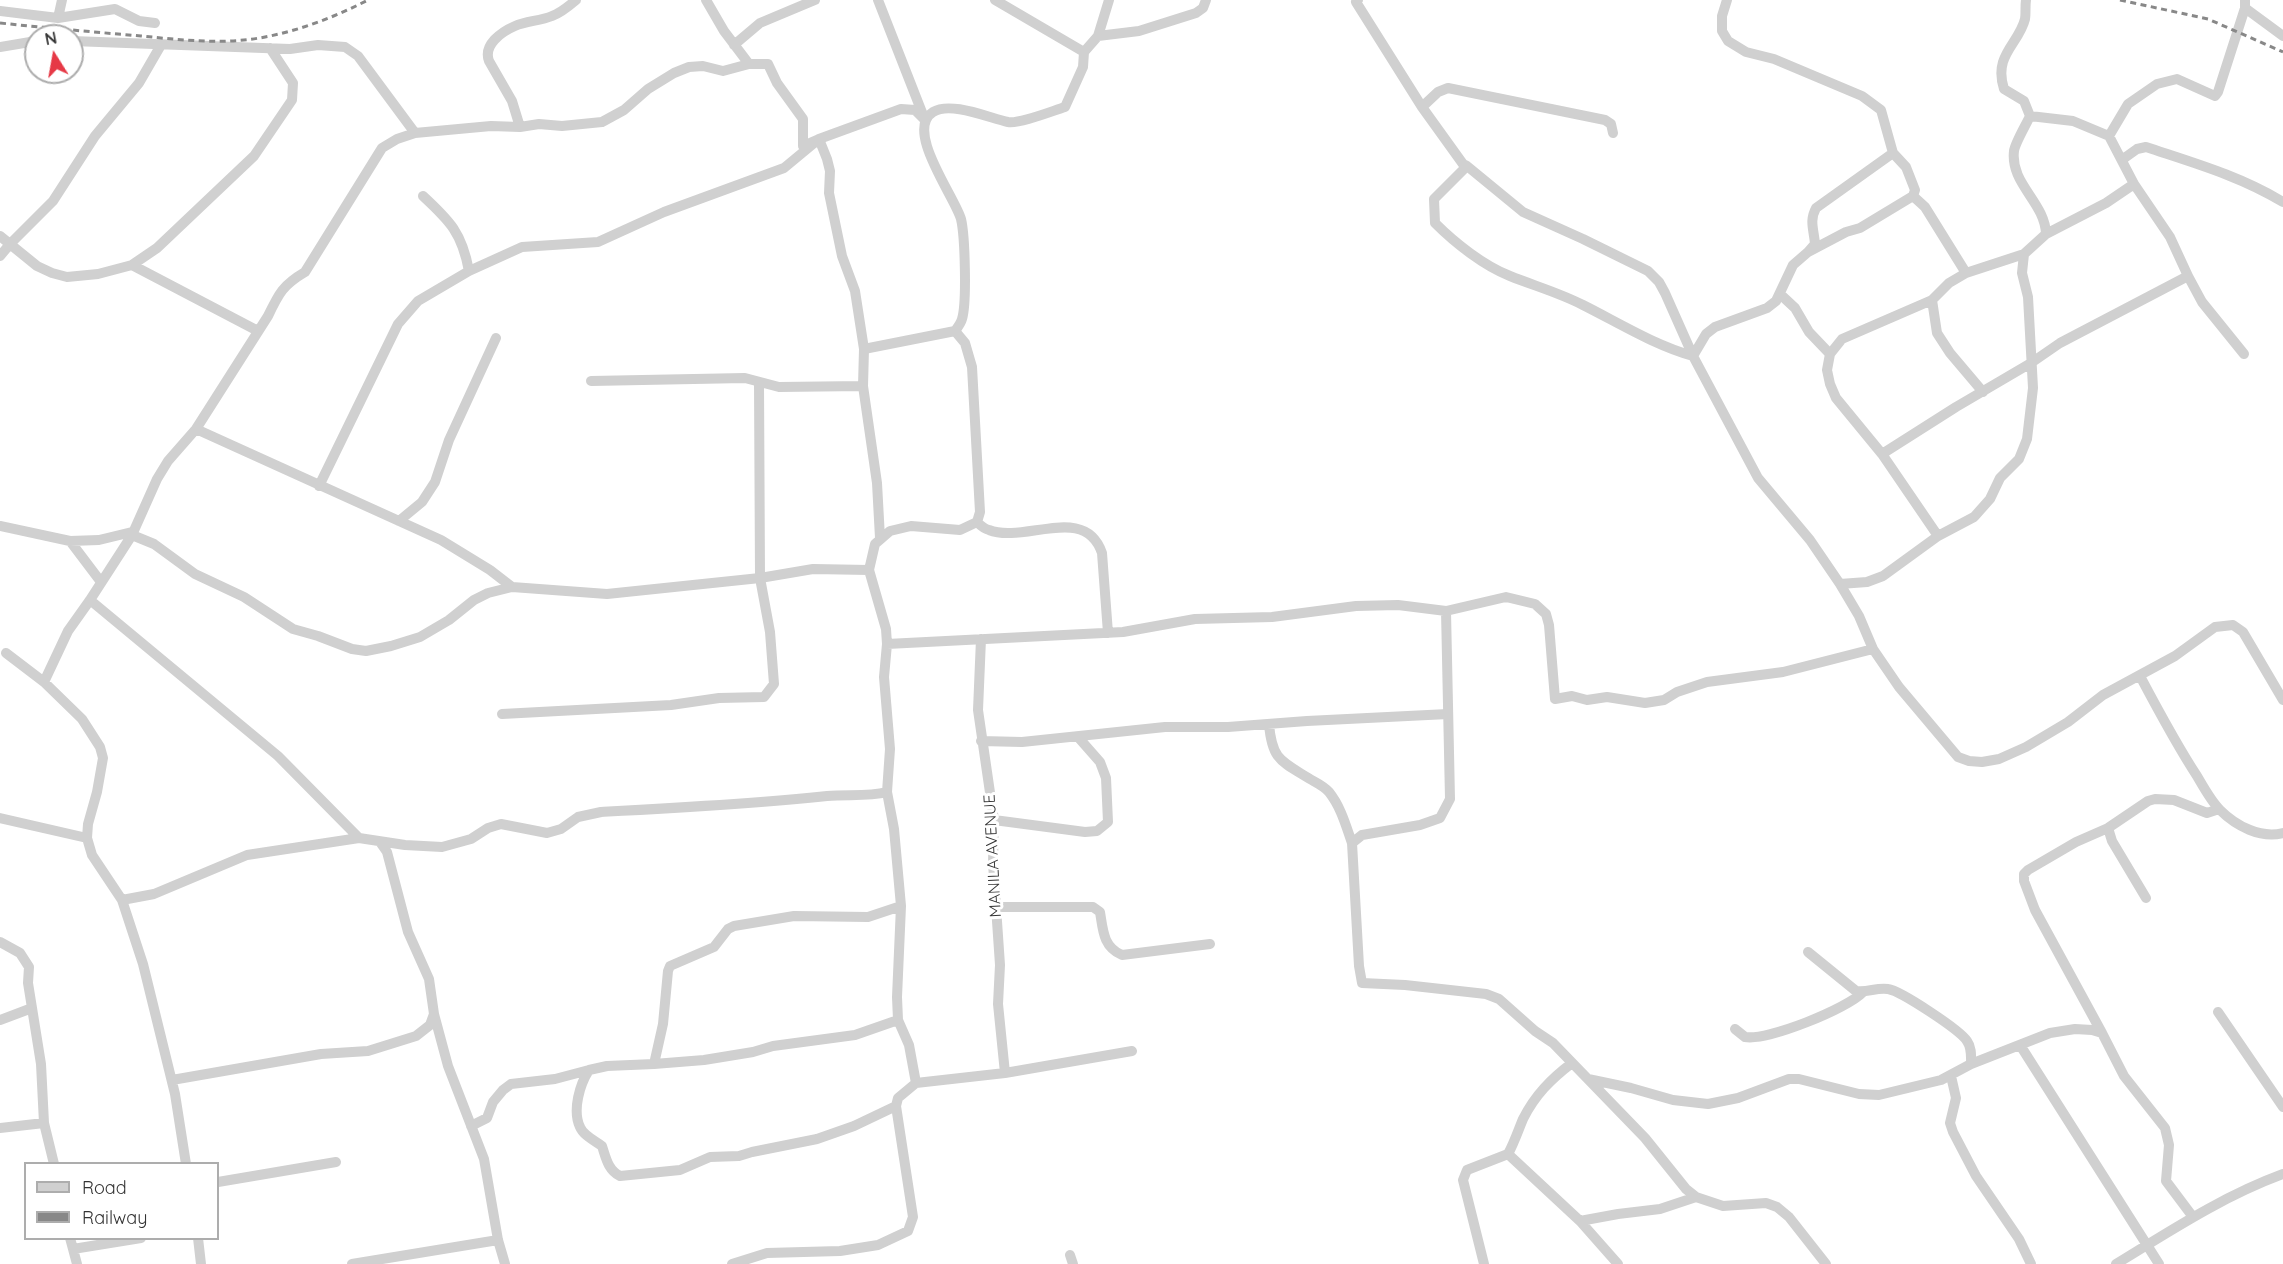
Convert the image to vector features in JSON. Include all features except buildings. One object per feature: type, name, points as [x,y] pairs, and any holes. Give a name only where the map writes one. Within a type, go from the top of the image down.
[{"type":"street","points":[[58,18],[62,0]]},
{"type":"street","points":[[520,127],[512,101],[489,61],[487,54],[489,47],[514,26],[553,16],[576,0]]},
{"type":"street","points":[[706,0],[724,31],[749,64]]},
{"type":"street","points":[[734,45],[760,23],[815,0]]},
{"type":"street","points":[[864,349],[955,331],[962,321],[964,308],[964,237],[960,217],[936,171],[926,140],[925,120],[878,0]]},
{"type":"street","points":[[995,0],[1084,52]]},
{"type":"street","points":[[925,120],[934,111],[955,108],[1012,123],[1065,107],[1083,67],[1084,52],[1098,36],[1109,0]]},
{"type":"street","points":[[1098,36],[1139,31],[1196,13],[1203,8],[1206,0]]},
{"type":"street","points":[[1727,0],[1722,16],[1722,30],[1728,41],[1746,52],[1774,59],[1862,96],[1881,111],[1893,153],[1906,167],[1915,190],[1913,196],[1860,228],[1846,232],[1808,252]]},
{"type":"street","points":[[2026,0],[2025,20],[2004,55],[2002,82],[2004,89],[2024,100],[2030,116],[2014,150],[2019,180],[2046,222],[2046,234]]},
{"type":"street","points":[[1356,1],[1422,107],[1462,164],[1523,212],[1583,238],[1648,271],[1659,282],[1693,356],[1758,478],[1810,540],[1840,584],[1859,616],[1873,650],[1899,687],[1958,757],[1982,762],[1999,759],[2026,747],[2068,722],[2103,695],[2175,656],[2215,627],[2233,625],[2243,632],[2283,700]]},
{"type":"street","points":[[2109,136],[2128,104],[2157,84],[2177,79],[2215,96],[2245,4],[2283,36]]},
{"type":"street","points":[[0,11],[58,18],[115,9],[139,21],[155,23]]},
{"type":"street","points":[[84,42],[290,49],[318,45],[345,47],[358,56],[415,133]]},
{"type":"street","points":[[0,47],[24,43]]},
{"type":"street","points":[[0,256],[53,201],[96,136],[139,83],[161,45]]},
{"type":"street","points":[[0,236],[37,266],[68,277],[98,274],[132,265],[157,248],[254,156],[292,100],[293,83],[270,48]]},
{"type":"street","points":[[44,682],[68,631],[132,534],[162,470],[196,429],[288,282],[305,272],[382,148],[397,139],[415,133],[491,126],[520,127],[539,124],[562,126],[602,122],[624,110],[648,89],[674,74],[689,67],[703,66],[723,71],[749,64],[768,64],[777,83],[803,118],[803,146],[901,109],[915,110],[925,120]]},
{"type":"street","points":[[1422,107],[1438,92],[1448,88],[1605,120],[1611,124],[1613,133]]},
{"type":"street","points":[[2030,116],[2073,121],[2109,136],[2134,184],[2170,237],[2202,302],[2244,354]]},
{"type":"street","points":[[319,486],[399,324],[418,301],[469,271],[522,247],[598,242],[664,212],[784,168],[819,139]]},
{"type":"street","points":[[819,139],[830,171],[828,193],[842,256],[855,291],[864,349],[863,386],[877,483],[880,537]]},
{"type":"street","points":[[2123,159],[2137,149],[2146,147],[2226,173],[2256,186],[2283,202]]},
{"type":"street","points":[[1693,356],[1706,333],[1715,327],[1767,308],[1776,301],[1793,265],[1815,244],[1811,224],[1816,208],[1893,153]]},
{"type":"street","points":[[1467,166],[1434,199],[1435,223],[1452,241],[1508,276],[1553,291],[1616,324],[1678,352],[1693,356]]},
{"type":"street","points":[[1938,536],[1882,454],[1836,398],[1827,370],[1830,354],[1842,339],[1932,300],[1948,283],[1966,273],[2024,254],[2046,234],[2106,203],[2134,184]]},
{"type":"street","points":[[423,196],[449,220],[465,249],[469,271]]},
{"type":"street","points":[[1913,196],[1925,207],[1966,273]]},
{"type":"street","points":[[1840,584],[1868,582],[1883,576],[1938,536],[1974,517],[1990,499],[2000,478],[2019,459],[2027,439],[2033,388],[2028,297],[2022,273],[2024,254]]},
{"type":"street","points":[[132,265],[258,331]]},
{"type":"street","points":[[1882,454],[2060,343],[2188,276]]},
{"type":"street","points":[[1780,294],[1795,308],[1809,332],[1830,354]]},
{"type":"street","points":[[1932,300],[1937,333],[1950,353],[1983,392]]},
{"type":"street","points":[[916,1083],[909,1045],[898,1020],[901,906],[894,829],[887,792],[890,749],[884,677],[887,644],[886,629],[869,570],[875,544],[880,537],[890,531],[912,526],[960,530],[977,522],[980,512],[972,367],[965,343],[955,331]]},
{"type":"street","points":[[399,521],[422,502],[435,482],[449,440],[496,338]]},
{"type":"street","points":[[591,381],[675,378],[689,381],[745,378],[779,387],[863,386]]},
{"type":"street","points":[[502,714],[671,705],[719,698],[764,697],[774,684],[770,632],[760,578],[759,383]]},
{"type":"street","points":[[196,429],[441,540],[512,587]]},
{"type":"street","points":[[977,522],[989,531],[1012,533],[1053,527],[1084,530],[1092,536],[1099,544],[1102,553],[1108,633]]},
{"type":"street","points":[[0,526],[70,541],[99,540],[132,534],[154,544],[195,574],[244,597],[293,629],[366,651],[420,637],[449,620],[474,600],[488,593],[512,587],[607,594],[760,578],[813,569],[869,570]]},
{"type":"street","points":[[70,541],[101,582]]},
{"type":"street","points":[[887,644],[1108,633],[1195,619],[1272,617],[1356,606],[1398,605],[1446,611],[1506,597],[1535,604],[1546,614],[1549,625],[1555,699],[1572,696],[1587,700],[1607,698],[1645,703],[1664,700],[1677,692],[1707,682],[1783,672],[1873,650]]},
{"type":"street","points":[[90,600],[279,756],[359,838]]},
{"type":"street","points":[[1352,843],[1362,835],[1420,825],[1440,818],[1450,799],[1446,611]]},
{"type":"street","name":"MANILA AVENUE","points":[[981,639],[978,710],[994,820],[993,863],[1000,965],[998,1004],[1005,1073]]},
{"type":"street","points":[[6,652],[44,682],[82,719],[100,747],[103,758],[87,838],[92,855],[122,900],[143,964],[172,1080],[186,1162]]},
{"type":"street","points":[[2140,676],[2180,750],[2219,809],[2232,821],[2246,828],[2260,833],[2283,833]]},
{"type":"street","points":[[981,741],[1022,742],[1165,727],[1228,727],[1448,714]]},
{"type":"street","points":[[1269,724],[1271,745],[1275,753],[1284,762],[1329,791],[1341,811],[1352,843],[1362,983],[1405,985],[1486,994],[1499,999],[1535,1031],[1553,1043],[1645,1138],[1686,1189],[1696,1197],[1723,1206],[1766,1203],[1777,1207],[1789,1217],[1826,1264]]},
{"type":"street","points":[[994,820],[1085,832],[1097,831],[1108,822],[1106,778],[1100,762],[1078,737]]},
{"type":"street","points":[[122,900],[154,894],[247,855],[359,838],[442,847],[471,839],[488,828],[501,824],[547,833],[561,829],[578,817],[601,812],[832,796],[871,796],[887,792]]},
{"type":"street","points":[[2193,1217],[2166,1181],[2169,1145],[2165,1128],[2124,1076],[2035,910],[2024,881],[2024,874],[2076,842],[2108,828],[2148,801],[2174,800],[2207,813],[2219,809]]},
{"type":"street","points":[[0,818],[87,838]]},
{"type":"street","points":[[2108,828],[2112,841],[2146,898]]},
{"type":"street","points":[[380,842],[387,852],[408,932],[429,979],[434,1014],[448,1066],[484,1159],[498,1240],[505,1264]]},
{"type":"street","points":[[654,1064],[663,1024],[670,966],[714,947],[728,929],[734,926],[794,916],[868,917],[901,906]]},
{"type":"street","points":[[997,907],[1093,907],[1100,912],[1106,943],[1114,952],[1122,955],[1210,944]]},
{"type":"street","points":[[0,942],[20,953],[29,967],[28,983],[41,1064],[44,1123],[54,1162]]},
{"type":"street","points":[[1808,952],[1856,991],[1890,989],[1901,993],[1930,1012],[1967,1040],[1970,1047],[1971,1064]]},
{"type":"street","points":[[1735,1029],[1745,1037],[1760,1037],[1848,1004],[1863,992]]},
{"type":"street","points":[[0,1020],[32,1008]]},
{"type":"street","points":[[2218,1012],[2283,1107]]},
{"type":"street","points":[[172,1080],[321,1054],[368,1051],[384,1047],[416,1036],[430,1025],[434,1014]]},
{"type":"street","points":[[471,1126],[487,1118],[493,1102],[512,1084],[555,1079],[607,1066],[704,1060],[753,1052],[772,1046],[855,1035],[898,1020]]},
{"type":"street","points":[[1588,1079],[1673,1100],[1708,1104],[1738,1098],[1789,1079],[1799,1079],[1858,1094],[1879,1095],[1941,1080],[1971,1064],[2050,1033],[2075,1029],[2102,1033]]},
{"type":"street","points":[[2020,1044],[2159,1264]]},
{"type":"street","points":[[732,1264],[767,1253],[840,1251],[878,1245],[908,1231],[913,1217],[896,1106],[898,1098],[916,1083],[1005,1073],[1132,1051]]},
{"type":"street","points":[[1484,1264],[1462,1180],[1463,1175],[1467,1170],[1508,1154],[1524,1118],[1541,1089],[1572,1063]]},
{"type":"street","points":[[589,1070],[582,1082],[577,1106],[580,1127],[588,1137],[602,1146],[607,1163],[613,1173],[620,1176],[680,1170],[710,1157],[739,1156],[817,1139],[854,1126],[896,1106]]},
{"type":"street","points":[[1951,1076],[1956,1098],[1950,1123],[1953,1132],[1976,1176],[2019,1239],[2027,1263]]},
{"type":"street","points":[[0,1128],[44,1123]]},
{"type":"street","points":[[1508,1154],[1580,1221],[1618,1264]]},
{"type":"street","points":[[219,1182],[336,1162]]},
{"type":"street","points":[[2116,1264],[2244,1189],[2283,1174]]},
{"type":"street","points":[[1580,1221],[1660,1209],[1696,1197]]},
{"type":"street","points":[[76,1264],[72,1244],[127,1240]]},
{"type":"street","points":[[198,1240],[201,1264]]},
{"type":"street","points":[[352,1264],[498,1240]]},
{"type":"railway","points":[[0,23],[187,40],[234,41],[265,37],[305,27],[368,0]]},
{"type":"railway","points":[[2120,0],[2208,19],[2283,52]]}]
